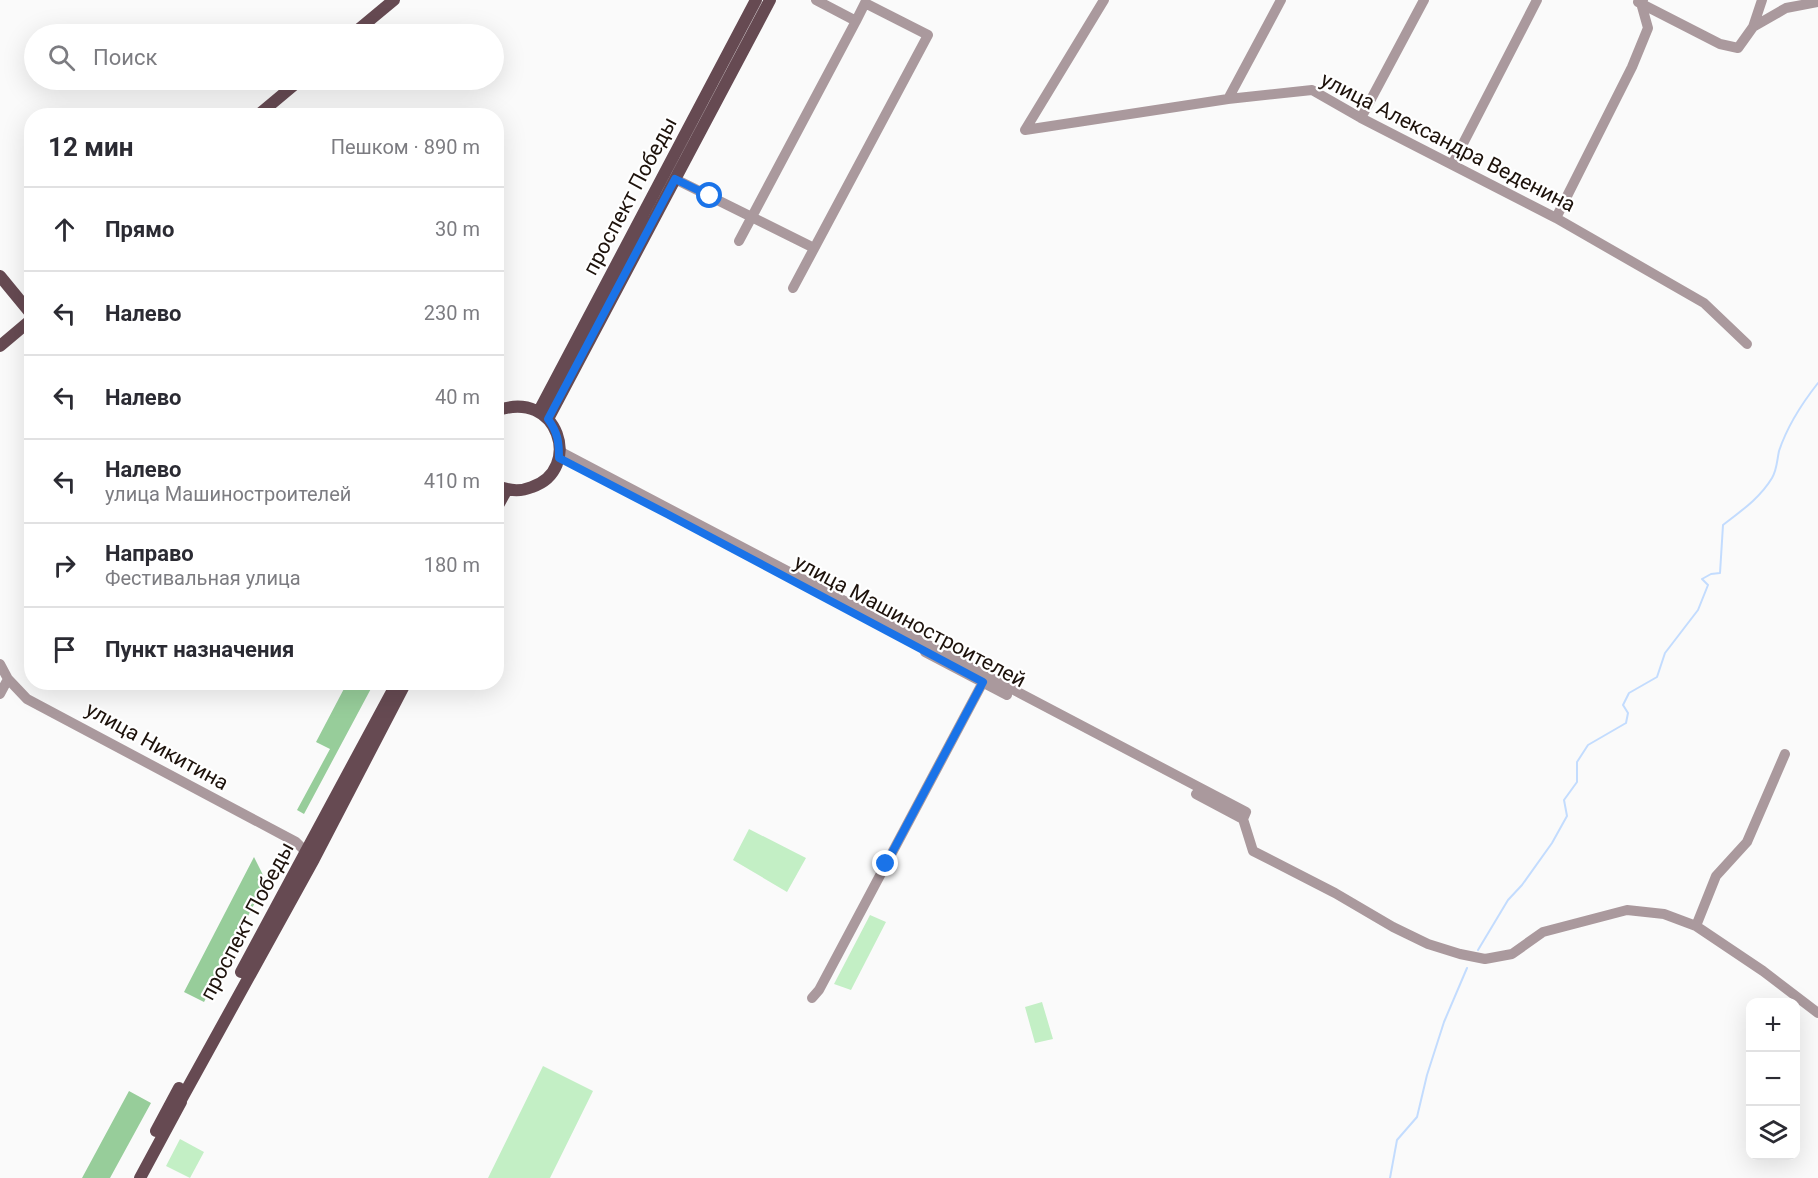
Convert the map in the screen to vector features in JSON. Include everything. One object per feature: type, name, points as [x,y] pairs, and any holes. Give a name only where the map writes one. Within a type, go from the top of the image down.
[{"type":"main road","points":[[365,24],[394,0]]},
{"type":"main road","points":[[376,24],[404,0]]},
{"type":"main road","name":"проспект Победы","points":[[544,415],[756,0]]},
{"type":"main road","points":[[544,415],[675,179],[770,0]]},
{"type":"main road","points":[[267,108],[288,90]]},
{"type":"main road","points":[[278,108],[299,90]]},
{"type":"main road","points":[[0,276],[24,309]]},
{"type":"main road","points":[[0,288],[24,311]]},
{"type":"main road","points":[[0,335],[24,319]]},
{"type":"main road","points":[[0,346],[24,321]]},
{"type":"main road","points":[[504,408],[525,406],[544,415],[555,429],[559,441],[559,455],[554,470],[546,479],[537,486],[525,490],[504,490]]},
{"type":"main road","name":"проспект Победы","points":[[132,1178],[393,690]]},
{"type":"main road","points":[[140,1178],[314,859],[402,690]]},
{"type":"street","points":[[816,0],[856,21]]},
{"type":"street","name":"улица Александра Веденина","points":[[1104,0],[1025,130],[1228,99],[1312,90],[1361,118],[1453,163],[1556,218],[1704,303],[1747,344]]},
{"type":"street","points":[[1228,99],[1281,0]]},
{"type":"street","points":[[1361,118],[1424,0]]},
{"type":"street","points":[[1453,163],[1537,0]]},
{"type":"street","points":[[1640,1],[1720,44],[1738,48],[1753,27],[1762,0]]},
{"type":"street","points":[[1556,218],[1632,67],[1648,28],[1640,1]]},
{"type":"street","points":[[1753,27],[1786,8],[1813,2]]},
{"type":"street","points":[[739,241],[865,3],[928,35],[793,288]]},
{"type":"street","points":[[675,179],[814,248]]},
{"type":"street","points":[[559,455],[1246,812],[1243,819],[1253,851],[1351,901],[1393,927],[1428,944],[1485,959],[1499,958],[1512,954],[1543,932],[1626,910],[1664,915],[1696,926],[1763,971],[1818,1013]]},
{"type":"street","name":"улица Машиностроителей","points":[[559,455],[1243,819]]},
{"type":"street","name":"улица Никитина","points":[[0,664],[8,679],[27,699],[296,842],[306,852]]},
{"type":"street","points":[[0,694],[8,679]]},
{"type":"street","points":[[812,998],[819,990],[983,682]]},
{"type":"street","points":[[1696,926],[1716,876],[1747,842],[1785,754]]},
{"type":"green space","points":[[343,690],[370,690],[304,814],[297,810],[330,749],[316,742]]},
{"type":"green space","points":[[749,829],[806,858],[787,892],[733,860]]},
{"type":"green space","points":[[254,857],[266,881],[204,1002],[184,992]]},
{"type":"green space","points":[[870,915],[886,922],[851,990],[834,984]]},
{"type":"green space","points":[[1042,1002],[1053,1039],[1035,1043],[1025,1007]]},
{"type":"green space","points":[[543,1066],[593,1091],[550,1178],[488,1178]]},
{"type":"green space","points":[[129,1091],[151,1103],[110,1178],[82,1178]]},
{"type":"green space","points":[[180,1139],[204,1152],[190,1178],[166,1166]]},
{"type":"waterway","points":[[1478,950],[1508,900],[1522,885],[1552,843],[1567,816],[1564,800],[1577,782],[1577,762],[1588,745],[1626,723],[1628,713],[1623,705],[1629,693],[1657,677],[1665,653],[1698,610],[1708,585],[1702,579],[1711,574],[1720,573],[1723,525],[1756,498],[1772,478],[1786,433],[1818,383]]},
{"type":"waterway","points":[[1390,1178],[1397,1140],[1417,1117],[1427,1075],[1444,1022],[1467,968]]},
{"type":"route","points":[[710,196],[675,179],[548,419],[559,441],[559,458],[983,682],[886,864]]}]
